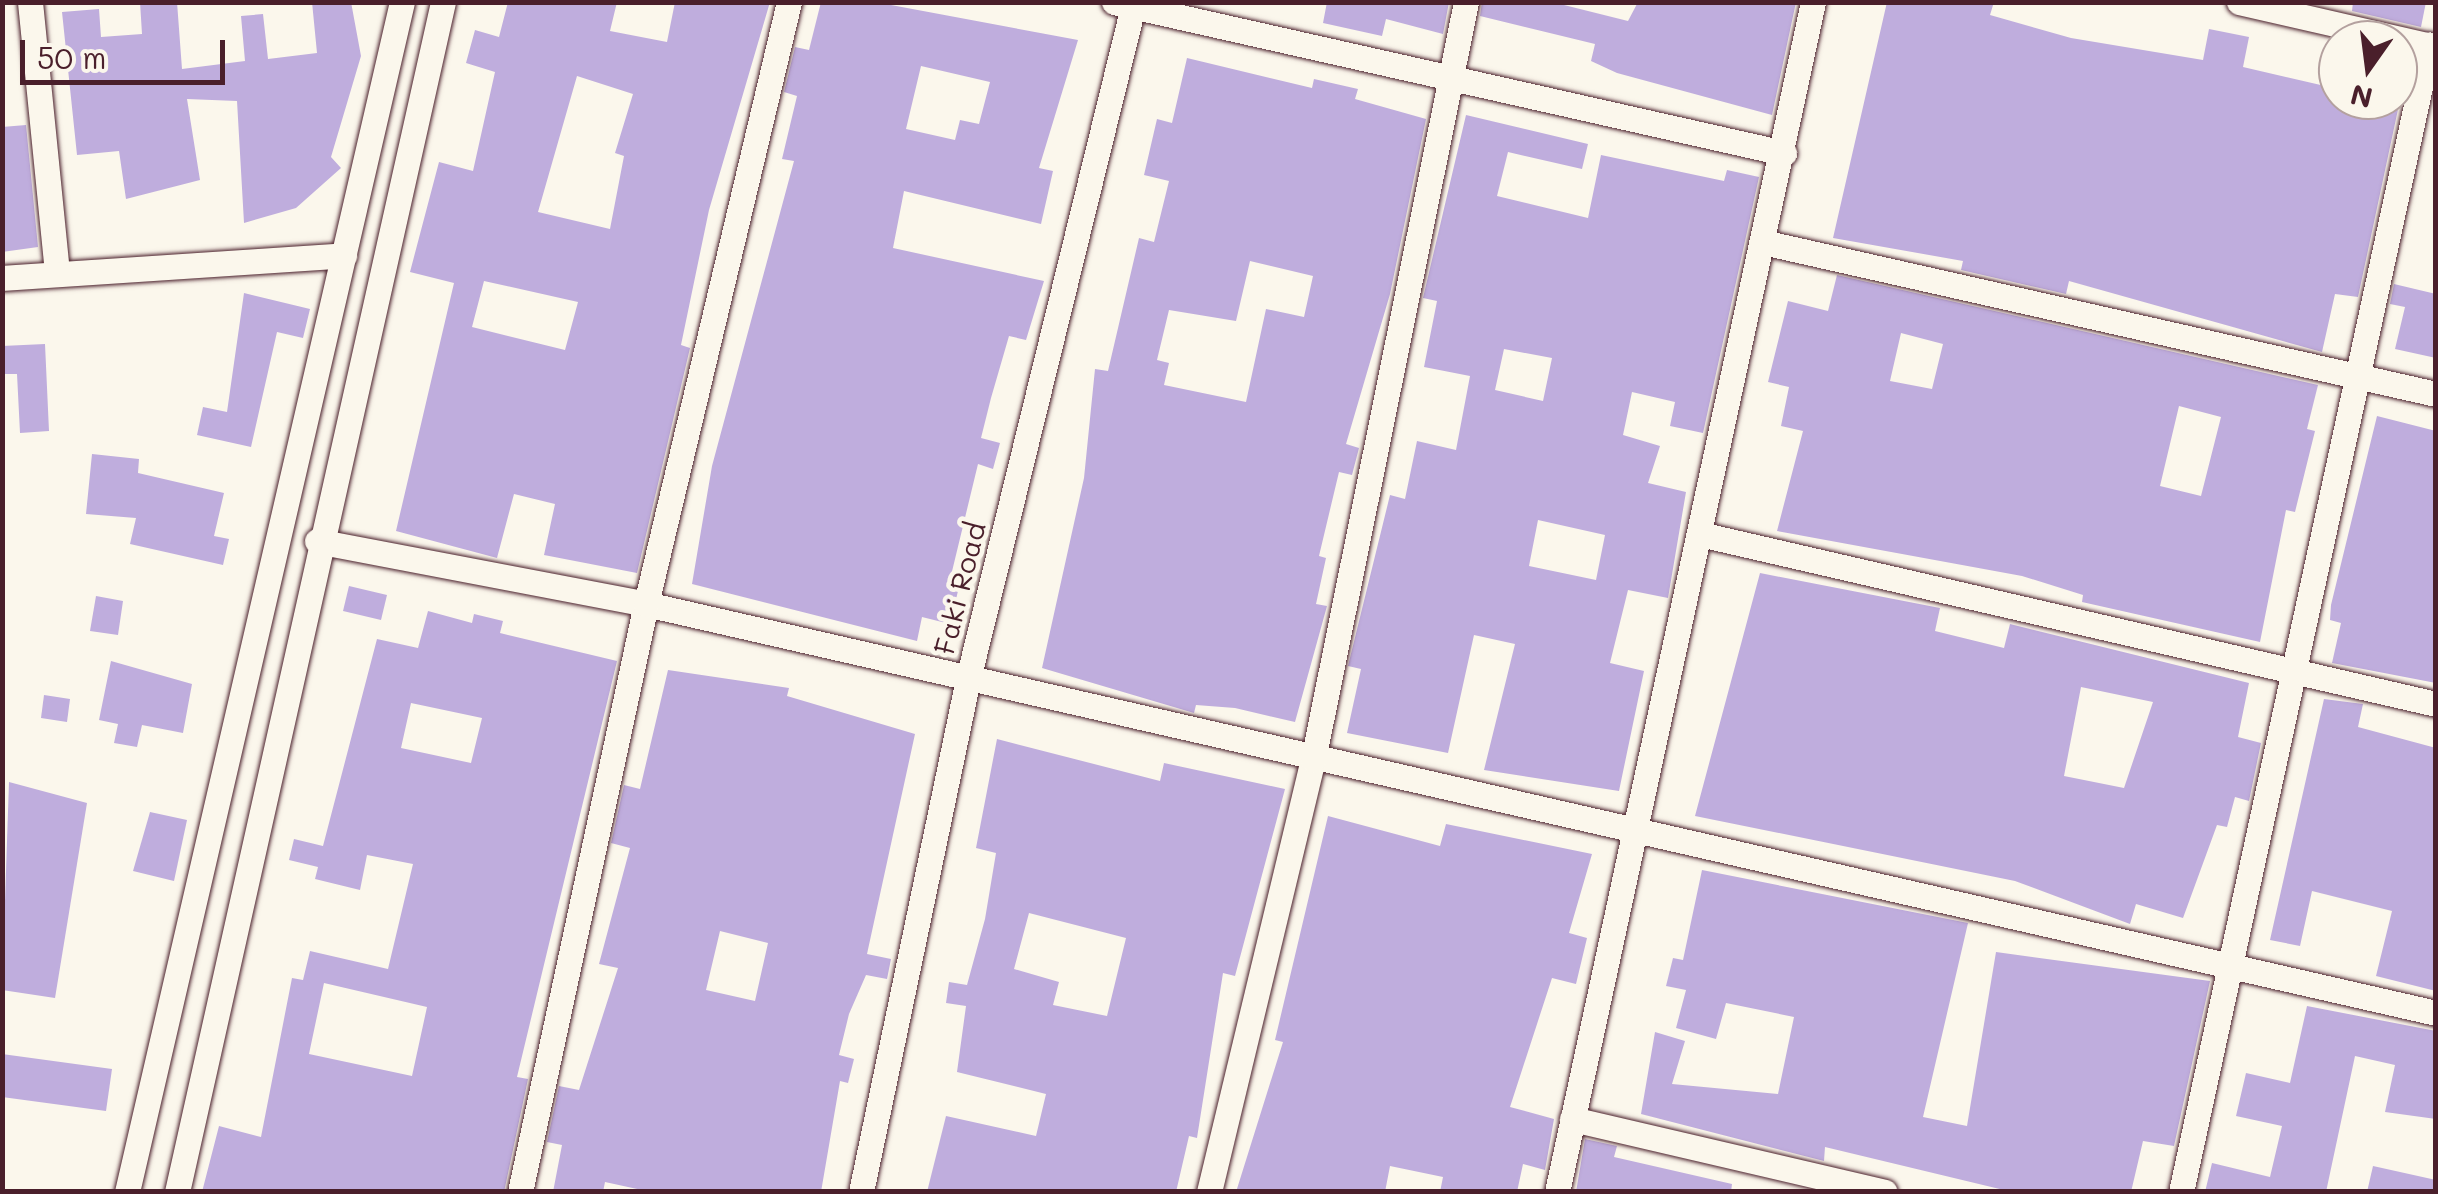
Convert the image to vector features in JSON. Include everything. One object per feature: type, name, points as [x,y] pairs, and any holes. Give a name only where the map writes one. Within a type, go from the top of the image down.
[{"type":"street","points":[[30,2],[57,273]]},
{"type":"street","points":[[177,1192],[317,541],[443,2]]},
{"type":"street","points":[[520,1192],[646,604],[790,2]]},
{"type":"street","points":[[1210,1192],[1314,760],[1466,2]]},
{"type":"street","points":[[1557,1192],[1642,827],[1766,243],[1812,2]]},
{"type":"street","points":[[2180,1192],[2287,672],[2432,46],[2239,2]]},
{"type":"street","points":[[1127,4],[1448,80],[1784,153]]},
{"type":"street","name":"Faki Road","points":[[860,1192],[968,679],[1127,4]]},
{"type":"street","points":[[126,1192],[399,12],[436,32]]},
{"type":"street","points":[[1766,243],[2436,394]]},
{"type":"street","points":[[2,278],[344,255]]},
{"type":"street","points":[[1704,535],[2436,704]]},
{"type":"street","points":[[317,541],[646,604],[1314,760],[1642,827],[2227,968],[2436,1012]]},
{"type":"street","points":[[1572,1119],[1884,1192]]},
{"type":"building","points":[[140,2],[177,2],[182,69],[245,61],[241,16],[263,14],[268,59],[317,53],[312,2],[351,2],[361,56],[331,157],[341,168],[296,208],[244,223],[237,101],[187,99],[200,180],[126,199],[119,151],[77,155],[62,12],[99,9],[101,37],[142,34]]},
{"type":"building","points":[[508,2],[617,2],[610,31],[667,42],[675,2],[770,2],[709,210],[681,345],[690,348],[637,573],[544,555],[555,504],[514,494],[497,558],[396,531],[454,283],[410,272],[439,162],[473,171],[495,72],[466,63],[475,30],[499,37]],"holes":[[[577,76],[633,94],[615,153],[624,156],[610,229],[538,212]],[[484,281],[578,302],[565,350],[472,327]]]},
{"type":"building","points":[[821,2],[875,2],[1078,40],[1039,168],[1053,171],[1041,224],[904,191],[893,248],[1044,281],[1026,340],[1009,336],[991,398],[981,438],[1000,443],[993,469],[978,464],[948,588],[958,591],[950,624],[922,617],[917,641],[692,584],[712,466],[794,161],[782,159],[797,96],[784,92],[795,47],[809,50]],"holes":[[[921,66],[990,82],[979,124],[960,120],[955,140],[906,129]]]},
{"type":"building","points":[[1327,2],[1449,2],[1443,34],[1386,19],[1382,36],[1323,23]]},
{"type":"building","points":[[1482,2],[1552,2],[1628,21],[1638,2],[1796,2],[1772,115],[1617,73],[1591,61],[1595,44],[1480,16]]},
{"type":"building","points":[[1887,2],[1994,2],[1990,15],[2071,38],[2203,60],[2209,29],[2249,37],[2243,67],[2318,84],[2318,120],[2396,120],[2358,297],[2335,294],[2322,352],[2069,281],[2066,294],[1961,270],[1963,261],[1833,238]]},
{"type":"building","points":[[2353,2],[2426,2],[2421,27],[2418,20],[2391,20],[2352,11]]},
{"type":"building","points":[[1187,58],[1312,88],[1314,79],[1358,89],[1355,99],[1426,119],[1390,294],[1346,444],[1359,448],[1352,475],[1339,472],[1319,556],[1326,558],[1316,604],[1327,606],[1295,722],[1235,708],[1196,705],[1194,713],[1042,668],[1084,478],[1095,369],[1108,371],[1139,238],[1154,242],[1169,181],[1144,175],[1157,119],[1172,123]],"holes":[[[1250,261],[1313,276],[1304,317],[1266,309],[1246,402],[1164,385],[1169,363],[1157,360],[1169,310],[1236,321]]]},
{"type":"building","points":[[1466,115],[1588,144],[1582,169],[1508,152],[1497,196],[1588,218],[1601,155],[1724,181],[1727,170],[1759,177],[1703,433],[1670,426],[1675,402],[1632,392],[1623,435],[1660,446],[1648,483],[1686,492],[1668,598],[1628,590],[1610,663],[1644,671],[1619,791],[1484,770],[1515,644],[1474,635],[1448,753],[1347,733],[1361,669],[1348,666],[1390,495],[1405,499],[1417,441],[1456,450],[1470,376],[1424,367],[1437,301],[1423,298]],"holes":[[[1504,349],[1552,358],[1543,401],[1495,390]],[[1538,520],[1605,535],[1596,580],[1529,566]]]},
{"type":"building","points":[[26,125],[38,247],[2,252],[2,127]]},
{"type":"building","points":[[1837,275],[2318,385],[2307,429],[2315,431],[2295,512],[2286,510],[2260,642],[2082,602],[2083,595],[2022,576],[1777,531],[1803,431],[1781,426],[1789,387],[1768,382],[1788,301],[1828,311]],"holes":[[[1901,333],[1943,344],[1932,389],[1890,381]],[[2179,406],[2221,417],[2201,496],[2160,486]]]},
{"type":"building","points":[[2394,284],[2436,294],[2436,358],[2395,349],[2405,307],[2390,304]]},
{"type":"building","points":[[244,293],[310,309],[303,338],[277,332],[251,447],[197,435],[203,407],[227,412]]},
{"type":"building","points":[[45,344],[49,431],[20,433],[17,374],[2,374],[2,346]]},
{"type":"building","points":[[2377,416],[2436,431],[2436,683],[2332,663],[2341,623],[2330,620],[2331,605]]},
{"type":"building","points":[[92,454],[139,459],[138,473],[224,493],[214,536],[229,539],[223,565],[130,544],[136,518],[86,514]]},
{"type":"building","points":[[1760,573],[1940,608],[1935,631],[2004,648],[2010,624],[2249,683],[2238,737],[2261,743],[2249,801],[2235,797],[2227,827],[2217,825],[2183,918],[2136,904],[2130,924],[2015,881],[1695,816]],"holes":[[[2081,687],[2153,702],[2124,788],[2064,776]]]},
{"type":"building","points":[[349,586],[387,595],[381,620],[343,611]]},
{"type":"building","points":[[96,596],[123,601],[118,635],[90,631]]},
{"type":"building","points":[[428,611],[472,623],[474,614],[503,621],[500,633],[617,661],[517,1077],[528,1079],[504,1192],[202,1192],[219,1126],[261,1137],[292,978],[303,980],[310,951],[388,969],[413,864],[367,855],[360,890],[315,879],[318,867],[289,860],[294,839],[323,846],[377,639],[418,648]],"holes":[[[411,703],[482,718],[471,763],[401,748]],[[324,983],[427,1007],[412,1076],[309,1054]]]},
{"type":"building","points":[[111,661],[192,684],[183,733],[142,725],[137,747],[114,743],[118,724],[99,720]]},
{"type":"building","points":[[668,670],[789,688],[787,696],[915,734],[867,954],[891,959],[887,979],[866,975],[849,1014],[839,1055],[854,1059],[848,1083],[840,1081],[821,1192],[651,1192],[605,1182],[603,1192],[553,1192],[562,1145],[547,1142],[559,1086],[579,1090],[618,968],[599,964],[630,848],[611,843],[624,785],[640,789]],"holes":[[[720,931],[768,943],[755,1001],[706,990]]]},
{"type":"building","points":[[44,695],[70,699],[67,722],[41,718]]},
{"type":"building","points":[[2324,699],[2363,704],[2358,727],[2436,748],[2436,991],[2376,976],[2392,911],[2312,891],[2300,946],[2270,940]]},
{"type":"building","points":[[997,739],[1160,781],[1164,763],[1285,789],[1235,976],[1223,973],[1197,1138],[1189,1136],[1176,1192],[927,1192],[946,1116],[1036,1136],[1046,1094],[957,1072],[966,1006],[946,1003],[949,982],[967,985],[985,919],[996,853],[976,848]],"holes":[[[1029,913],[1126,938],[1107,1016],[1053,1005],[1059,982],[1014,969]]]},
{"type":"building","points":[[9,782],[87,803],[55,998],[2,990]]},
{"type":"building","points":[[150,812],[187,820],[174,881],[133,871]]},
{"type":"building","points":[[1328,816],[1440,846],[1446,824],[1592,854],[1569,933],[1587,938],[1576,984],[1552,978],[1510,1107],[1554,1119],[1545,1170],[1523,1164],[1517,1192],[1440,1192],[1443,1177],[1390,1166],[1385,1192],[1236,1192],[1283,1042],[1275,1040]]},
{"type":"building","points":[[1702,870],[1968,923],[1923,1117],[1967,1126],[1996,952],[2210,981],[2174,1146],[2143,1141],[2131,1192],[2008,1191],[1825,1147],[1824,1161],[1641,1114],[1655,1032],[1685,1041],[1672,1084],[1778,1094],[1794,1017],[1726,1003],[1716,1039],[1676,1028],[1686,990],[1666,986],[1673,958],[1683,960]]},
{"type":"building","points":[[2307,1006],[2436,1031],[2436,1119],[2385,1112],[2395,1065],[2355,1056],[2326,1192],[2205,1192],[2212,1163],[2270,1177],[2282,1126],[2236,1116],[2246,1073],[2290,1083]]},
{"type":"building","points":[[2,1054],[112,1069],[106,1111],[2,1097]]},
{"type":"building","points":[[1585,1139],[1617,1146],[1614,1157],[1732,1184],[1731,1192],[1576,1192]]},
{"type":"building","points":[[2373,1166],[2436,1180],[2436,1192],[2367,1192]]}]
